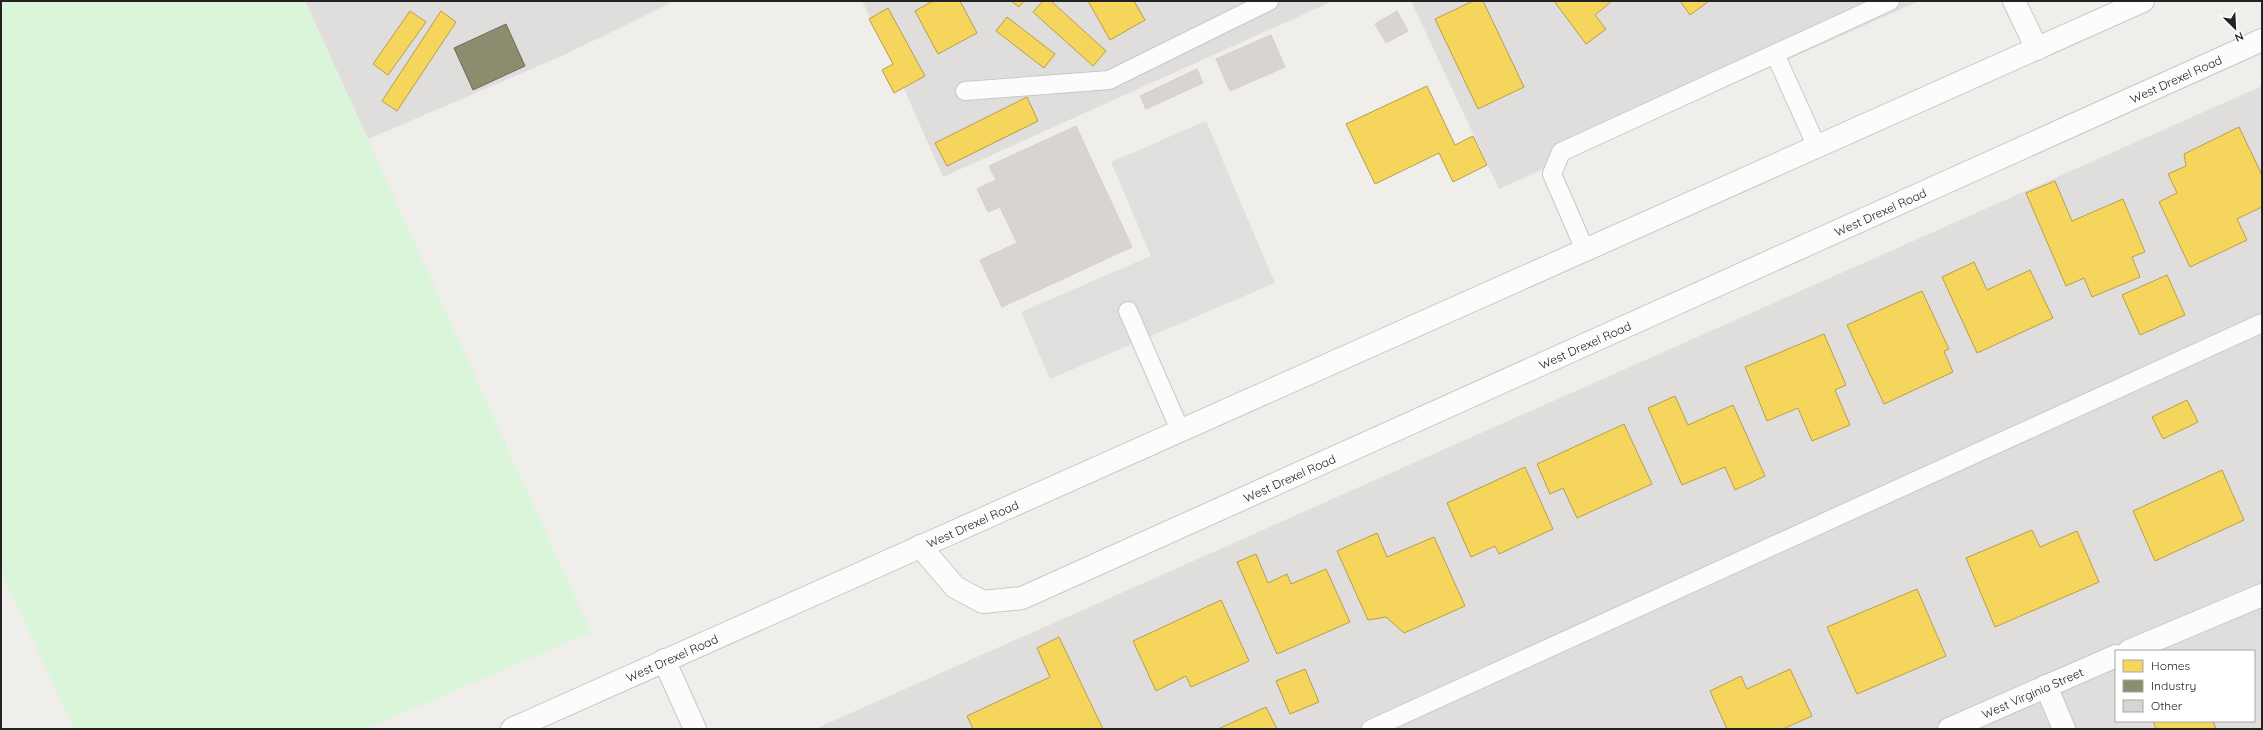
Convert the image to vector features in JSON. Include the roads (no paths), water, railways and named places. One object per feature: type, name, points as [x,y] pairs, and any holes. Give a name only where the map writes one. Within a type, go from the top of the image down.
[{"type":"street","points":[[2014,1],[2037,49]]},
{"type":"street","name":"West Drexel Road","points":[[512,729],[2143,1]]},
{"type":"street","name":"West Drexel Road","points":[[920,546],[955,586],[983,602],[1022,598],[2262,40]]},
{"type":"street","points":[[2131,650],[2262,595]]},
{"type":"street","name":"West Virginia Street","points":[[1949,729],[2115,656]]},
{"type":"street","points":[[664,660],[695,729]]},
{"type":"street","points":[[2046,686],[2064,729]]},
{"type":"lane","points":[[965,91],[1109,80],[1269,1]]},
{"type":"lane","points":[[1585,250],[1552,174],[1562,152],[1890,1]]},
{"type":"lane","points":[[1775,54],[1817,147]]},
{"type":"lane","points":[[1128,311],[1180,430]]},
{"type":"lane","points":[[1371,729],[2262,323]]}]
